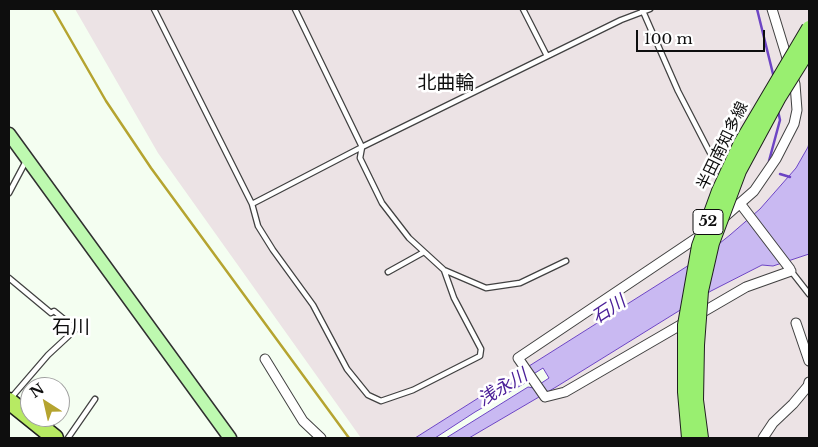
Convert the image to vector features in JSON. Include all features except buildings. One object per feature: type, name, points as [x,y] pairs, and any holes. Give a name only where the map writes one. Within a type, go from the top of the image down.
[{"type":"highway","points":[[9,401],[55,438]]},
{"type":"main road","name":"半田南知多線","points":[[690,438],[685,392],[685,325],[699,246],[719,191],[741,143],[809,28]]},
{"type":"main road","name":"半田南知多線","points":[[701,438],[696,400],[697,345],[701,291],[712,243],[739,171],[779,97],[809,49]]},
{"type":"street","points":[[741,205],[790,270],[746,287],[565,392],[545,397],[518,358],[699,237],[741,205],[754,191],[776,159],[794,124],[797,110],[795,84],[772,9]]},
{"type":"street","points":[[9,134],[230,438]]},
{"type":"street","points":[[796,323],[809,361]]},
{"type":"street","points":[[265,359],[303,421],[321,438]]},
{"type":"street","points":[[763,438],[773,423],[793,404],[808,386],[809,382]]},
{"type":"lane","points":[[154,9],[252,204],[258,226],[313,306],[347,369],[368,395],[381,401],[413,390],[480,356],[480,348],[454,298],[444,270]]},
{"type":"lane","points":[[295,9],[362,147],[360,158],[382,203],[410,238],[424,252],[444,270],[486,288],[520,283],[566,261]]},
{"type":"lane","points":[[524,9],[547,56]]},
{"type":"lane","points":[[252,204],[362,147],[547,56],[621,20],[650,9]]},
{"type":"lane","points":[[642,11],[702,140],[720,175],[741,205]]},
{"type":"lane","points":[[9,193],[27,159]]},
{"type":"lane","points":[[388,272],[424,252]]},
{"type":"lane","points":[[790,270],[809,294]]},
{"type":"lane","points":[[9,278],[51,313],[54,310],[76,329],[48,355],[9,401]]},
{"type":"lane","points":[[68,438],[96,399]]},
{"type":"shaded area","points":[[75,9],[809,9],[808,147],[796,168],[760,209],[705,255],[415,438],[361,438],[158,153]]},
{"type":"shaded area","points":[[809,254],[809,438],[469,438],[556,387],[711,291],[762,265],[773,266]]},
{"type":"water","name":"浅永川","points":[[809,143],[809,254],[773,266],[762,265],[711,291],[556,387],[469,438],[446,438],[528,387],[534,388],[549,378],[543,368],[527,378],[525,383],[435,438],[415,438],[705,255],[760,209],[796,168]]},
{"type":"waterway","points":[[757,9],[774,78]]},
{"type":"waterway","points":[[769,161],[780,120],[778,111]]},
{"type":"waterway","points":[[780,174],[790,177]]},
{"type":"railway","points":[[53,9],[106,101],[151,168],[349,438]]},
{"type":"district","name":"北曲輪","points":[[446,84]]},
{"type":"district","name":"石川","points":[[71,328]]}]
